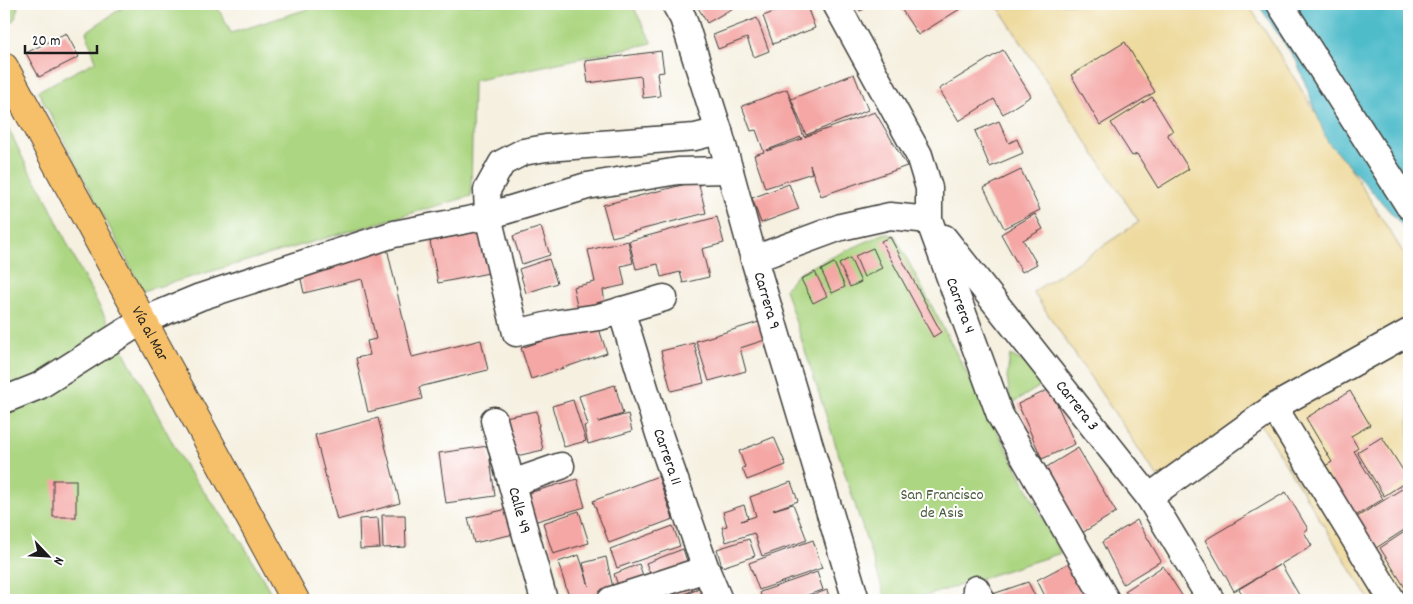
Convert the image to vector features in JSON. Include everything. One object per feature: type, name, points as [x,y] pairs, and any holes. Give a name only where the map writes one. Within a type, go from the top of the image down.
[{"type":"highway","name":"Vía al Mar","points":[[4,67],[295,600]]},
{"type":"street","name":"Carrera 9","points":[[675,4],[683,18],[719,131],[754,259],[856,600]]},
{"type":"street","name":"Carrera 4","points":[[836,4],[919,155],[929,188],[929,220],[1000,415],[1106,600]]},
{"type":"street","points":[[1280,4],[1409,206]]},
{"type":"street","points":[[664,298],[600,317],[558,323],[516,333],[488,216],[487,190],[502,163],[523,152],[562,147],[695,137],[719,131]]},
{"type":"street","points":[[4,400],[39,386],[142,321],[200,297],[394,234],[488,216],[587,186],[678,171],[730,170]]},
{"type":"street","points":[[754,259],[841,227],[890,216],[929,220]]},
{"type":"street","name":"Carrera 3","points":[[929,220],[1149,497],[1211,600]]},
{"type":"street","name":"Carrera 11","points":[[621,310],[659,434],[706,569],[719,600]]},
{"type":"street","points":[[1149,497],[1274,406],[1409,332]]},
{"type":"street","points":[[1274,406],[1392,600]]},
{"type":"street","name":"Calle 49","points":[[494,420],[544,600]]},
{"type":"street","points":[[512,483],[561,466]]},
{"type":"street","points":[[611,600],[706,569]]},
{"type":"green space","points":[[4,4],[18,4],[16,17],[4,31]]},
{"type":"green space","points":[[125,4],[216,4],[231,33],[324,4],[632,4],[652,43],[473,81],[471,196],[143,291],[38,91],[96,61],[86,32],[125,6]]},
{"type":"green space","points":[[4,119],[28,169],[42,190],[80,270],[186,468],[242,542],[275,600],[4,600]]},
{"type":"green space","name":"San Francisco de Asis","points":[[885,233],[895,236],[1061,553],[913,600],[886,600],[785,289],[798,273]]},
{"type":"green space","points":[[1010,355],[1028,364],[1047,382],[1011,404],[1007,377]]},
{"type":"sand","points":[[996,4],[1248,4],[1409,262],[1409,600],[1370,600],[1260,423],[1167,491],[1033,292],[1139,222]]},
{"type":"water","points":[[1258,4],[1409,4],[1409,237],[1402,225],[1327,141],[1297,62]]},
{"type":"building","points":[[696,4],[740,4],[707,23]]},
{"type":"building","points":[[796,4],[806,4],[815,28],[773,44],[763,16]]},
{"type":"building","points":[[856,4],[874,4],[860,11]]},
{"type":"building","points":[[898,4],[968,4],[918,35]]},
{"type":"building","points":[[757,18],[769,51],[754,57],[747,38],[718,49],[713,35]]},
{"type":"building","points":[[66,33],[79,57],[39,77],[26,53]]},
{"type":"building","points":[[1125,42],[1155,92],[1100,125],[1071,75]]},
{"type":"building","points":[[1003,50],[1031,96],[1003,114],[994,99],[959,121],[939,89]]},
{"type":"building","points":[[661,51],[664,72],[657,73],[660,96],[643,98],[641,76],[588,83],[585,61]]},
{"type":"building","points":[[854,74],[868,110],[806,135],[791,99]]},
{"type":"building","points":[[787,89],[804,137],[875,112],[907,166],[821,196],[810,165],[812,173],[765,188],[754,155],[764,152],[756,130],[751,131],[742,106]],"holes":[[[801,137],[802,139],[767,151]]]},
{"type":"building","points":[[1152,97],[1173,131],[1167,134],[1189,169],[1158,188],[1137,154],[1132,156],[1111,123]]},
{"type":"building","points":[[999,121],[1009,143],[1017,139],[1023,153],[990,167],[975,131]]},
{"type":"building","points":[[1021,170],[1040,210],[1004,228],[984,188]]},
{"type":"building","points":[[698,181],[706,213],[612,237],[603,205]]},
{"type":"building","points":[[789,184],[799,209],[761,223],[752,198]]},
{"type":"building","points":[[1035,214],[1043,229],[1023,240],[1037,264],[1022,272],[1001,234]]},
{"type":"building","points":[[717,217],[724,243],[702,249],[709,277],[683,283],[680,272],[661,277],[658,264],[636,269],[629,241]]},
{"type":"building","points":[[541,227],[550,255],[522,264],[513,236]]},
{"type":"building","points":[[486,230],[494,272],[438,283],[430,241]]},
{"type":"building","points":[[890,237],[941,332],[933,337],[881,241]]},
{"type":"building","points":[[628,241],[633,263],[621,266],[625,285],[603,290],[605,304],[578,309],[573,287],[595,282],[588,250]]},
{"type":"building","points":[[387,248],[412,357],[481,340],[488,370],[419,387],[422,399],[368,412],[356,358],[370,355],[367,341],[376,339],[362,279],[304,293],[299,270]]},
{"type":"building","points":[[873,248],[882,268],[864,277],[855,256]]},
{"type":"building","points":[[850,258],[861,282],[850,287],[839,264]]},
{"type":"building","points":[[549,259],[557,283],[526,293],[519,269]]},
{"type":"building","points":[[834,263],[845,287],[832,293],[821,270]]},
{"type":"building","points":[[815,272],[827,296],[813,303],[801,279]]},
{"type":"building","points":[[759,322],[765,340],[740,348],[746,371],[709,381],[696,341]]},
{"type":"building","points":[[597,323],[607,353],[531,379],[521,348]]},
{"type":"building","points":[[694,343],[704,383],[671,391],[661,351]]},
{"type":"building","points":[[615,385],[623,414],[598,422],[628,414],[632,431],[588,444],[584,426],[588,425],[579,396]]},
{"type":"building","points":[[1050,389],[1075,444],[1042,459],[1018,404]]},
{"type":"building","points":[[1350,391],[1370,425],[1351,436],[1358,448],[1354,451],[1383,499],[1354,517],[1323,467],[1332,462],[1306,418]]},
{"type":"building","points":[[573,400],[586,441],[564,447],[552,406]]},
{"type":"building","points":[[537,411],[543,450],[512,457],[505,417]]},
{"type":"building","points":[[378,418],[400,503],[337,520],[315,435]]},
{"type":"building","points":[[774,437],[786,465],[747,480],[742,468],[745,467],[739,451]]},
{"type":"building","points":[[1382,437],[1409,480],[1384,496],[1357,452]]},
{"type":"building","points":[[488,446],[495,496],[446,503],[439,453]]},
{"type":"building","points":[[1078,448],[1116,512],[1082,533],[1045,468]]},
{"type":"building","points":[[658,476],[673,519],[609,543],[593,501]]},
{"type":"building","points":[[577,479],[585,507],[530,523],[522,495]]},
{"type":"building","points":[[53,480],[76,480],[76,517],[53,517]]},
{"type":"building","points":[[791,482],[798,501],[773,510],[793,504],[807,540],[762,556],[754,533],[726,542],[722,527],[727,526],[723,512],[744,505],[748,518],[741,521],[756,516],[750,497]]},
{"type":"building","points":[[1405,487],[1409,495],[1409,527],[1376,548],[1357,517]]},
{"type":"building","points":[[1286,492],[1308,529],[1304,532],[1312,546],[1281,564],[1302,600],[1246,600],[1239,589],[1279,565],[1234,591],[1205,540]]},
{"type":"building","points":[[508,509],[514,534],[474,543],[468,518]]},
{"type":"building","points":[[579,511],[589,543],[553,554],[543,523]]},
{"type":"building","points":[[382,515],[405,515],[406,547],[383,548]]},
{"type":"building","points":[[378,518],[380,548],[360,549],[359,519]]},
{"type":"building","points":[[1137,520],[1161,561],[1123,584],[1102,542]]},
{"type":"building","points":[[673,526],[680,546],[617,568],[610,549]]},
{"type":"building","points":[[1409,529],[1409,594],[1380,548]]},
{"type":"building","points":[[749,539],[755,556],[722,567],[717,549]]},
{"type":"building","points":[[813,540],[822,568],[759,590],[749,563]]},
{"type":"building","points":[[683,549],[689,567],[653,581],[646,563]]},
{"type":"building","points":[[579,555],[589,586],[583,563],[606,557],[614,592],[582,600],[570,600],[558,562]]},
{"type":"building","points":[[1071,562],[1090,600],[1047,600],[1037,580]]},
{"type":"building","points":[[639,564],[645,581],[620,591],[614,574]]},
{"type":"building","points":[[1163,566],[1185,600],[1131,600],[1125,591]]},
{"type":"building","points":[[817,572],[823,590],[792,600],[762,600],[760,592]]},
{"type":"building","points":[[693,578],[698,588],[677,597],[674,590],[676,598],[699,589],[703,600],[633,600]]},
{"type":"building","points":[[1028,582],[1037,600],[996,600],[993,594]]},
{"type":"building","points":[[827,590],[830,600],[800,600]]}]
